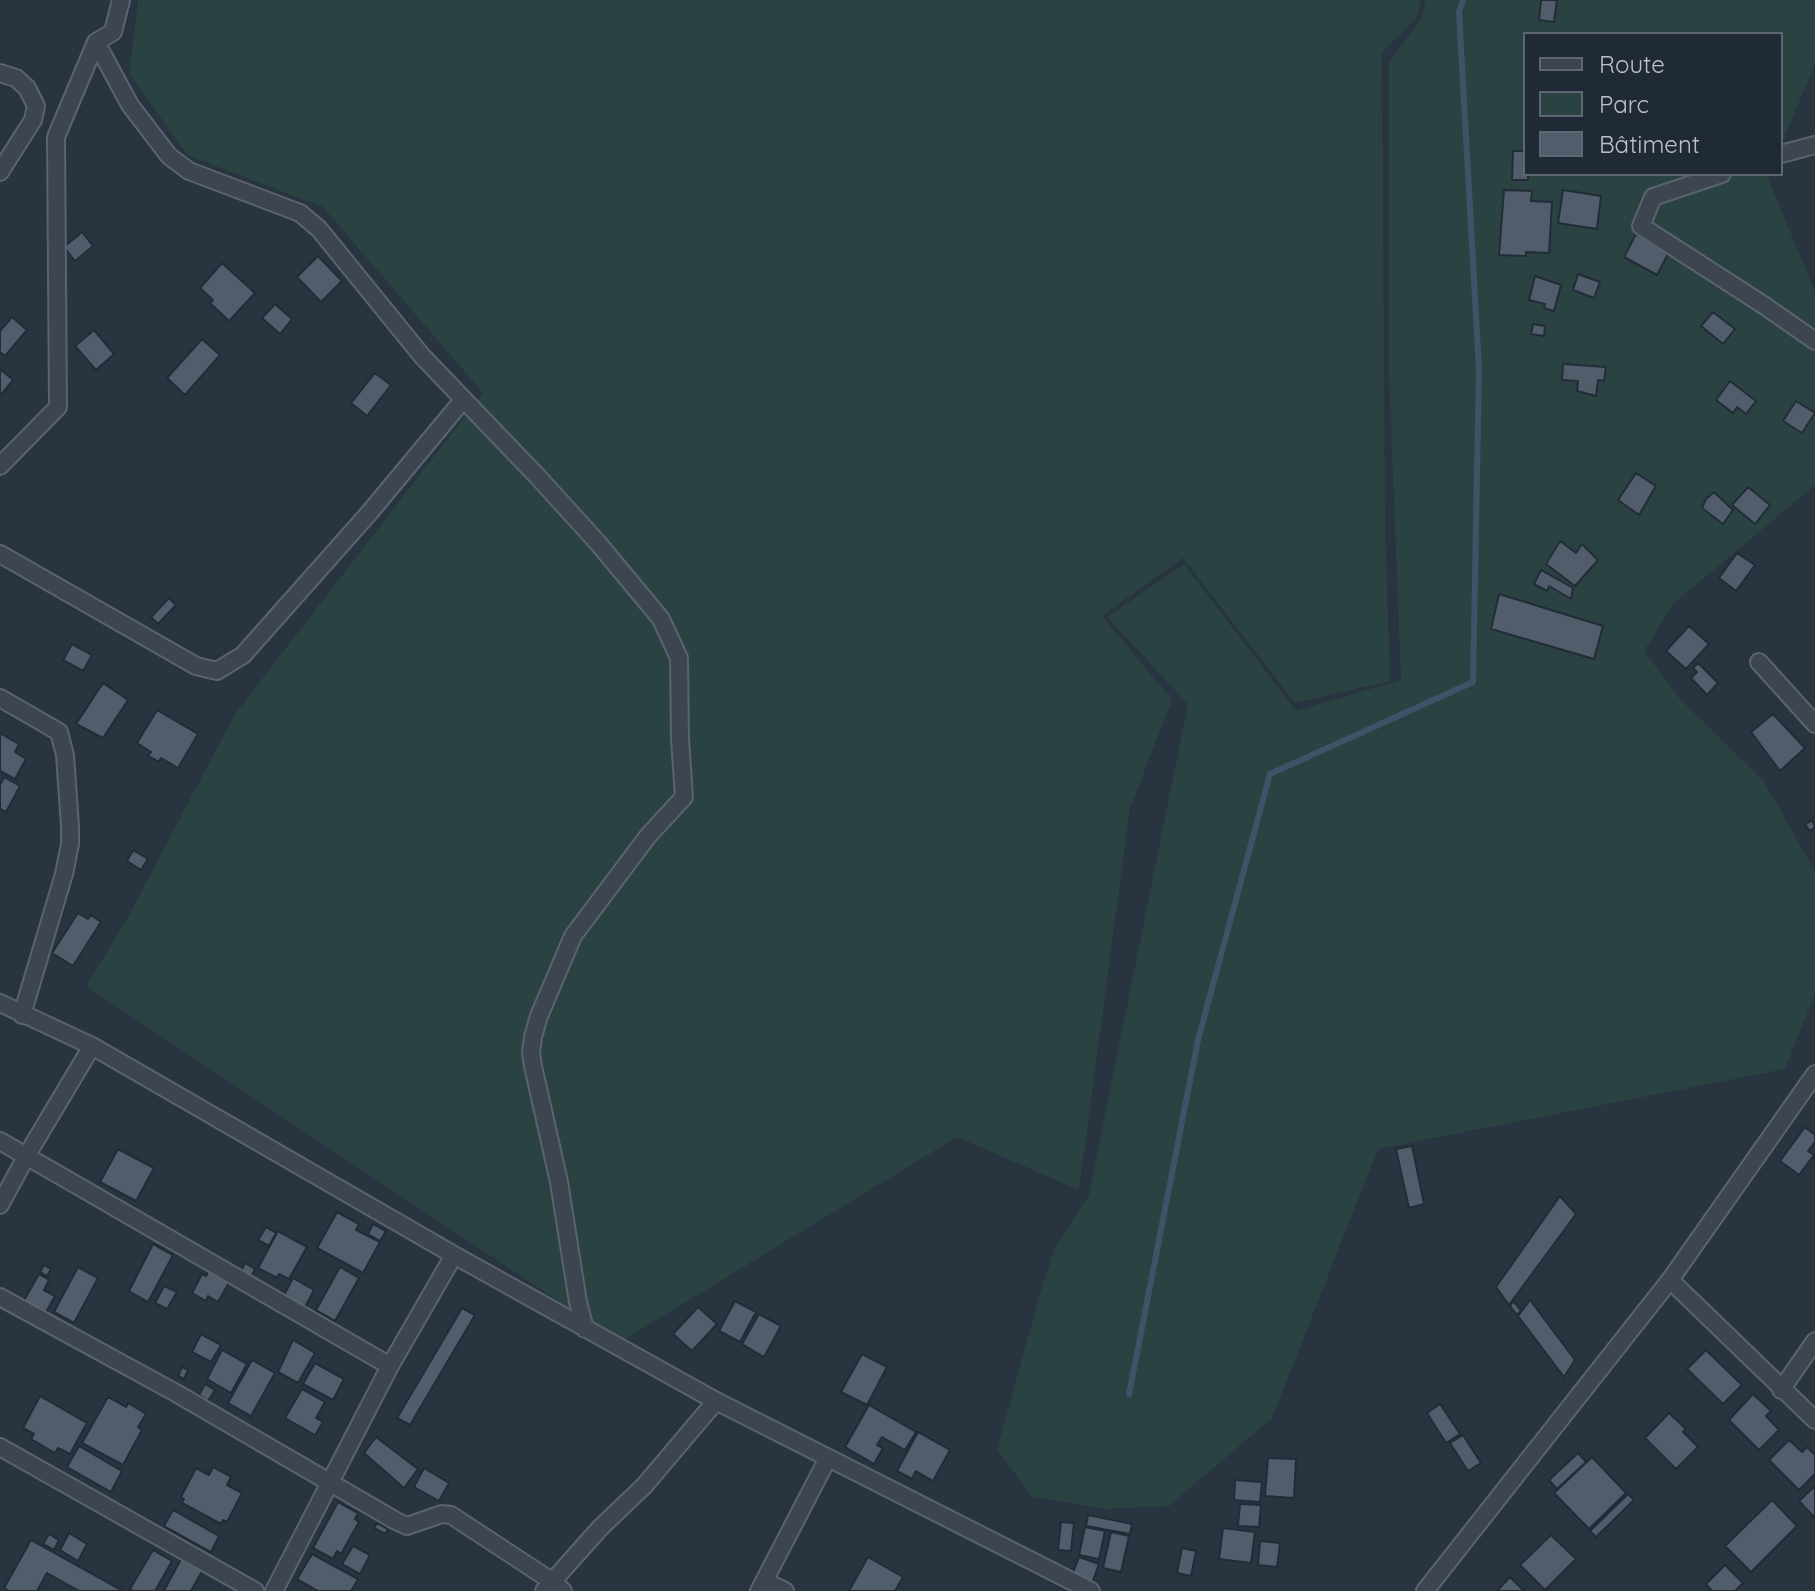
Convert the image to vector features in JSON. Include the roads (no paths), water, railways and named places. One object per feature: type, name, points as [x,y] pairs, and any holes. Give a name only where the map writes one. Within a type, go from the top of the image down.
[{"type":"street","points":[[0,466],[58,407],[56,137],[96,42],[113,32],[121,0]]},
{"type":"street","points":[[96,42],[130,105],[169,156],[189,171],[287,207],[307,218],[463,400],[598,543],[661,619],[679,658],[684,797],[648,836],[573,936],[533,1037],[533,1066],[559,1182],[585,1329]]},
{"type":"street","points":[[0,73],[16,78],[27,88],[36,106],[33,120],[0,172]]},
{"type":"street","points":[[1783,153],[1815,145]]},
{"type":"street","points":[[1716,176],[1653,197],[1641,226],[1815,341]]},
{"type":"street","points":[[0,554],[196,666],[217,671],[243,655],[370,512],[463,400]]},
{"type":"street","points":[[1759,662],[1815,724]]},
{"type":"street","points":[[0,698],[59,732],[65,755],[70,826],[64,874],[22,1015]]},
{"type":"street","points":[[0,1003],[92,1046],[454,1255],[716,1401],[1091,1591]]},
{"type":"street","points":[[0,1205],[92,1046]]},
{"type":"street","points":[[1425,1591],[1670,1280],[1815,1074]]},
{"type":"street","points":[[0,1141],[390,1366]]},
{"type":"street","points":[[274,1591],[390,1366],[454,1255]]},
{"type":"street","points":[[1670,1280],[1815,1420]]},
{"type":"street","points":[[0,1297],[176,1393],[407,1526],[442,1514],[451,1515],[553,1588],[600,1528],[660,1469],[716,1401]]},
{"type":"street","points":[[1781,1390],[1815,1341]]},
{"type":"street","points":[[0,1447],[255,1591]]},
{"type":"street","points":[[785,1591],[762,1586],[828,1458]]},
{"type":"waterway","points":[[1129,1394],[1198,1040],[1270,774],[1473,682],[1479,369],[1459,12],[1463,0]]}]
